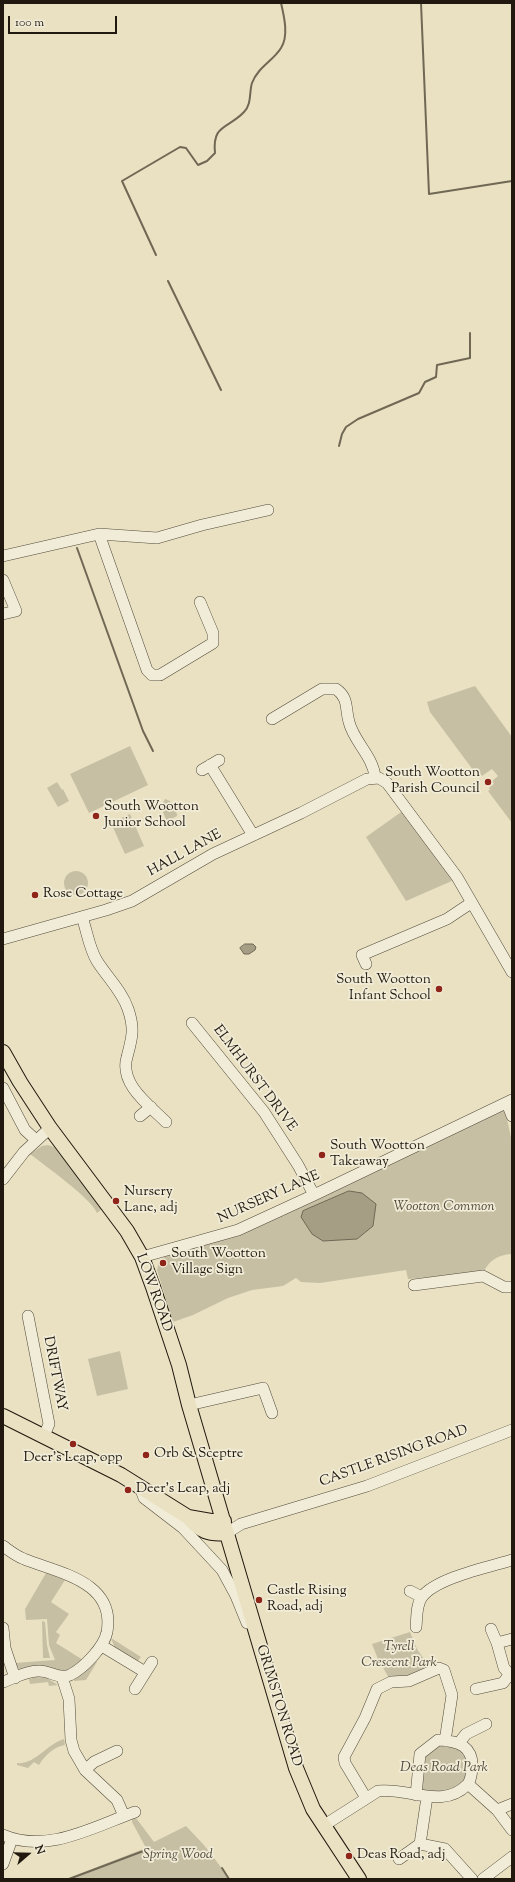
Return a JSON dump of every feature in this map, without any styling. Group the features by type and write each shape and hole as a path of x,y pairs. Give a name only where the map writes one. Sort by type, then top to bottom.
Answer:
{"main road":[{"name":"LOW ROAD","path":"3,1052 20,1082 50,1128 127,1231 142,1257 179,1365 189,1405 225,1527"},
{"path":"3,1416 121,1475 188,1518 225,1527"},
{"name":"GRIMSTON ROAD","path":"225,1527 296,1768 323,1826 359,1879"}],"street":[{"path":"3,556 99,534 157,538 202,525 268,510"},
{"path":"99,534 147,670 152,675 160,675 213,643 213,634 200,602"},
{"path":"3,580 16,613 3,614"},
{"path":"272,719 322,689 336,689 345,696 349,722 372,763 375,777 388,782 457,877 512,972"},
{"path":"210,765 253,836"},
{"name":"HALL LANE","path":"3,939 82,917 132,901 201,860 253,836 367,779 375,777"},
{"path":"362,955 447,919 471,903"},
{"path":"82,917 96,960 120,993 128,1008 132,1021 133,1038 126,1061 127,1076 135,1091 166,1122"},
{"name":"ELMHURST DRIVE","path":"192,1023 264,1112 298,1165 314,1196"},
{"path":"6,1089 25,1130 36,1140"},
{"path":"509,1102 512,1116"},
{"name":"NURSERY LANE","path":"142,1257 238,1230 314,1196 509,1102"},
{"path":"140,1116 150,1107"},
{"path":"3,1179 24,1152 50,1128"},
{"path":"414,1285 483,1276 504,1287 512,1287"},
{"name":"DRIFTWAY","path":"28,1316 49,1424 44,1436"},
{"path":"189,1405 264,1388 272,1413"},
{"name":"CASTLE RISING ROAD","path":"225,1527 241,1524 367,1486 512,1430"},
{"path":"140,1487 144,1498 183,1528 222,1570 236,1596 247,1624 255,1629"},
{"path":"3,1546 24,1559 81,1580 96,1592 108,1617 106,1636 102,1646 70,1675 62,1677 48,1671 36,1671 3,1682"},
{"path":"416,1627 417,1611 422,1597 440,1582 512,1560"},
{"path":"410,1591 422,1597"},
{"path":"6,1627 5,1648 16,1678"},
{"path":"476,1689 503,1683 508,1673 491,1629"},
{"path":"497,1643 512,1639"},
{"path":"102,1646 145,1672"},
{"path":"135,1689 152,1662"},
{"path":"366,1798 345,1763 344,1757 366,1718 374,1694 382,1685 391,1682 409,1681 439,1668 444,1670 452,1695 445,1741"},
{"path":"62,1677 67,1691 64,1709 72,1746 85,1770 117,1800 124,1816"},
{"path":"459,1743 466,1734 486,1724"},
{"path":"323,1826 378,1791 387,1790 421,1796 449,1797 468,1784 471,1777 472,1763 468,1752 459,1743 438,1740 432,1743 420,1754 421,1796 420,1844"},
{"path":"85,1770 94,1762 117,1751"},
{"path":"468,1784 497,1810 512,1830"},
{"path":"497,1810 512,1804"},
{"path":"3,1864 7,1837 29,1842 49,1842 65,1838 135,1812"},
{"path":"399,1859 420,1844 445,1849 472,1879"},
{"path":"483,1879 512,1857"}],"green space":[{"path":"475,686 512,737 512,823 488,791 494,784 492,781 498,776 492,769 479,778 430,712 427,702"},
{"path":"130,746 148,785 89,813 70,774"},
{"path":"57,782 62,790 63,789 69,801 58,807 47,788"},
{"path":"165,799 170,801 177,814 177,816 167,821 162,807"},
{"path":"404,810 454,880 406,901 366,837"},
{"path":"130,814 144,846 125,854 111,823"},
{"path":"76,871 85,874 88,883 85,892 76,895 67,892 64,883 67,874"},
{"name":"Wootton Common","path":"500,1108 505,1110 512,1142 512,1254 495,1258 484,1272 408,1279 406,1270 320,1283 301,1282 296,1278 283,1286 252,1290 228,1298 193,1315 173,1322 157,1270 159,1262 165,1256 281,1215 284,1216 285,1213"},
{"path":"48,1145 54,1147 102,1209 97,1213 86,1199 77,1191 30,1154 42,1146"},
{"path":"120,1351 128,1389 97,1396 88,1359"},
{"path":"46,1573 65,1580 51,1602 69,1614 56,1632 60,1635 56,1643 83,1660 66,1673 20,1670 15,1663 55,1660 49,1645 47,1619 26,1620 25,1609"},
{"path":"42,1621 45,1622 50,1658 43,1658"},
{"name":"Tyrell Crescent Park","path":"410,1632 417,1649 430,1668 406,1677 389,1678 378,1659 372,1644"},
{"path":"111,1638 141,1657 137,1662 115,1648"},
{"path":"95,1660 97,1662 86,1680 74,1681 75,1677"},
{"path":"36,1677 47,1678 58,1685 49,1686 48,1682 30,1684 29,1679"},
{"path":"64,1739 65,1745 50,1752 39,1765 34,1762 28,1768 17,1765 17,1763 30,1761 58,1741"},
{"name":"Deas Road Park","path":"439,1745 458,1746 467,1761 466,1779 446,1794 422,1791 425,1756"},
{"name":"Spring Wood","path":"136,1818 154,1842 186,1826 204,1845 230,1879 66,1879 146,1848 132,1822 132,1819"}],"shaded area":[{"path":"245,944 253,944 256,947 255,950 249,954 244,954 240,948"},
{"path":"349,1191 362,1193 376,1204 373,1226 357,1239 323,1241 312,1234 301,1217 303,1211"}],"waterway":[{"path":"156,255 122,181 180,147 186,148 198,165 207,161 215,153 216,137 219,132 247,109 251,87 255,77 281,48 285,38 285,26 281,3"},
{"path":"421,3 429,194 512,181"},
{"path":"168,281 221,390"},
{"path":"339,446 342,434 346,427 358,419 419,393 425,382 436,377 437,365 470,358 470,333"},
{"path":"77,548 143,731 153,751"},
{"path":"69,1879 146,1850"},
{"path":"222,1868 229,1879"}],"place":[{"name":"South Wootton Parish Council","path":"488,782"},
{"name":"South Wootton Junior School","path":"96,816"},
{"name":"Rose Cottage","path":"35,895"},
{"name":"South Wootton Infant School","path":"439,989"},
{"name":"South Wootton Takeaway","path":"322,1155"},
{"name":"Nursery Lane, adj","path":"116,1201"},
{"name":"South Wootton Village Sign","path":"163,1263"},
{"name":"Deer's Leap, opp","path":"73,1444"},
{"name":"Orb & Sceptre","path":"146,1455"},
{"name":"Deer's Leap, adj","path":"128,1490"},
{"name":"Castle Rising Road, adj","path":"259,1600"},
{"name":"Deas Road, adj","path":"349,1856"}]}
